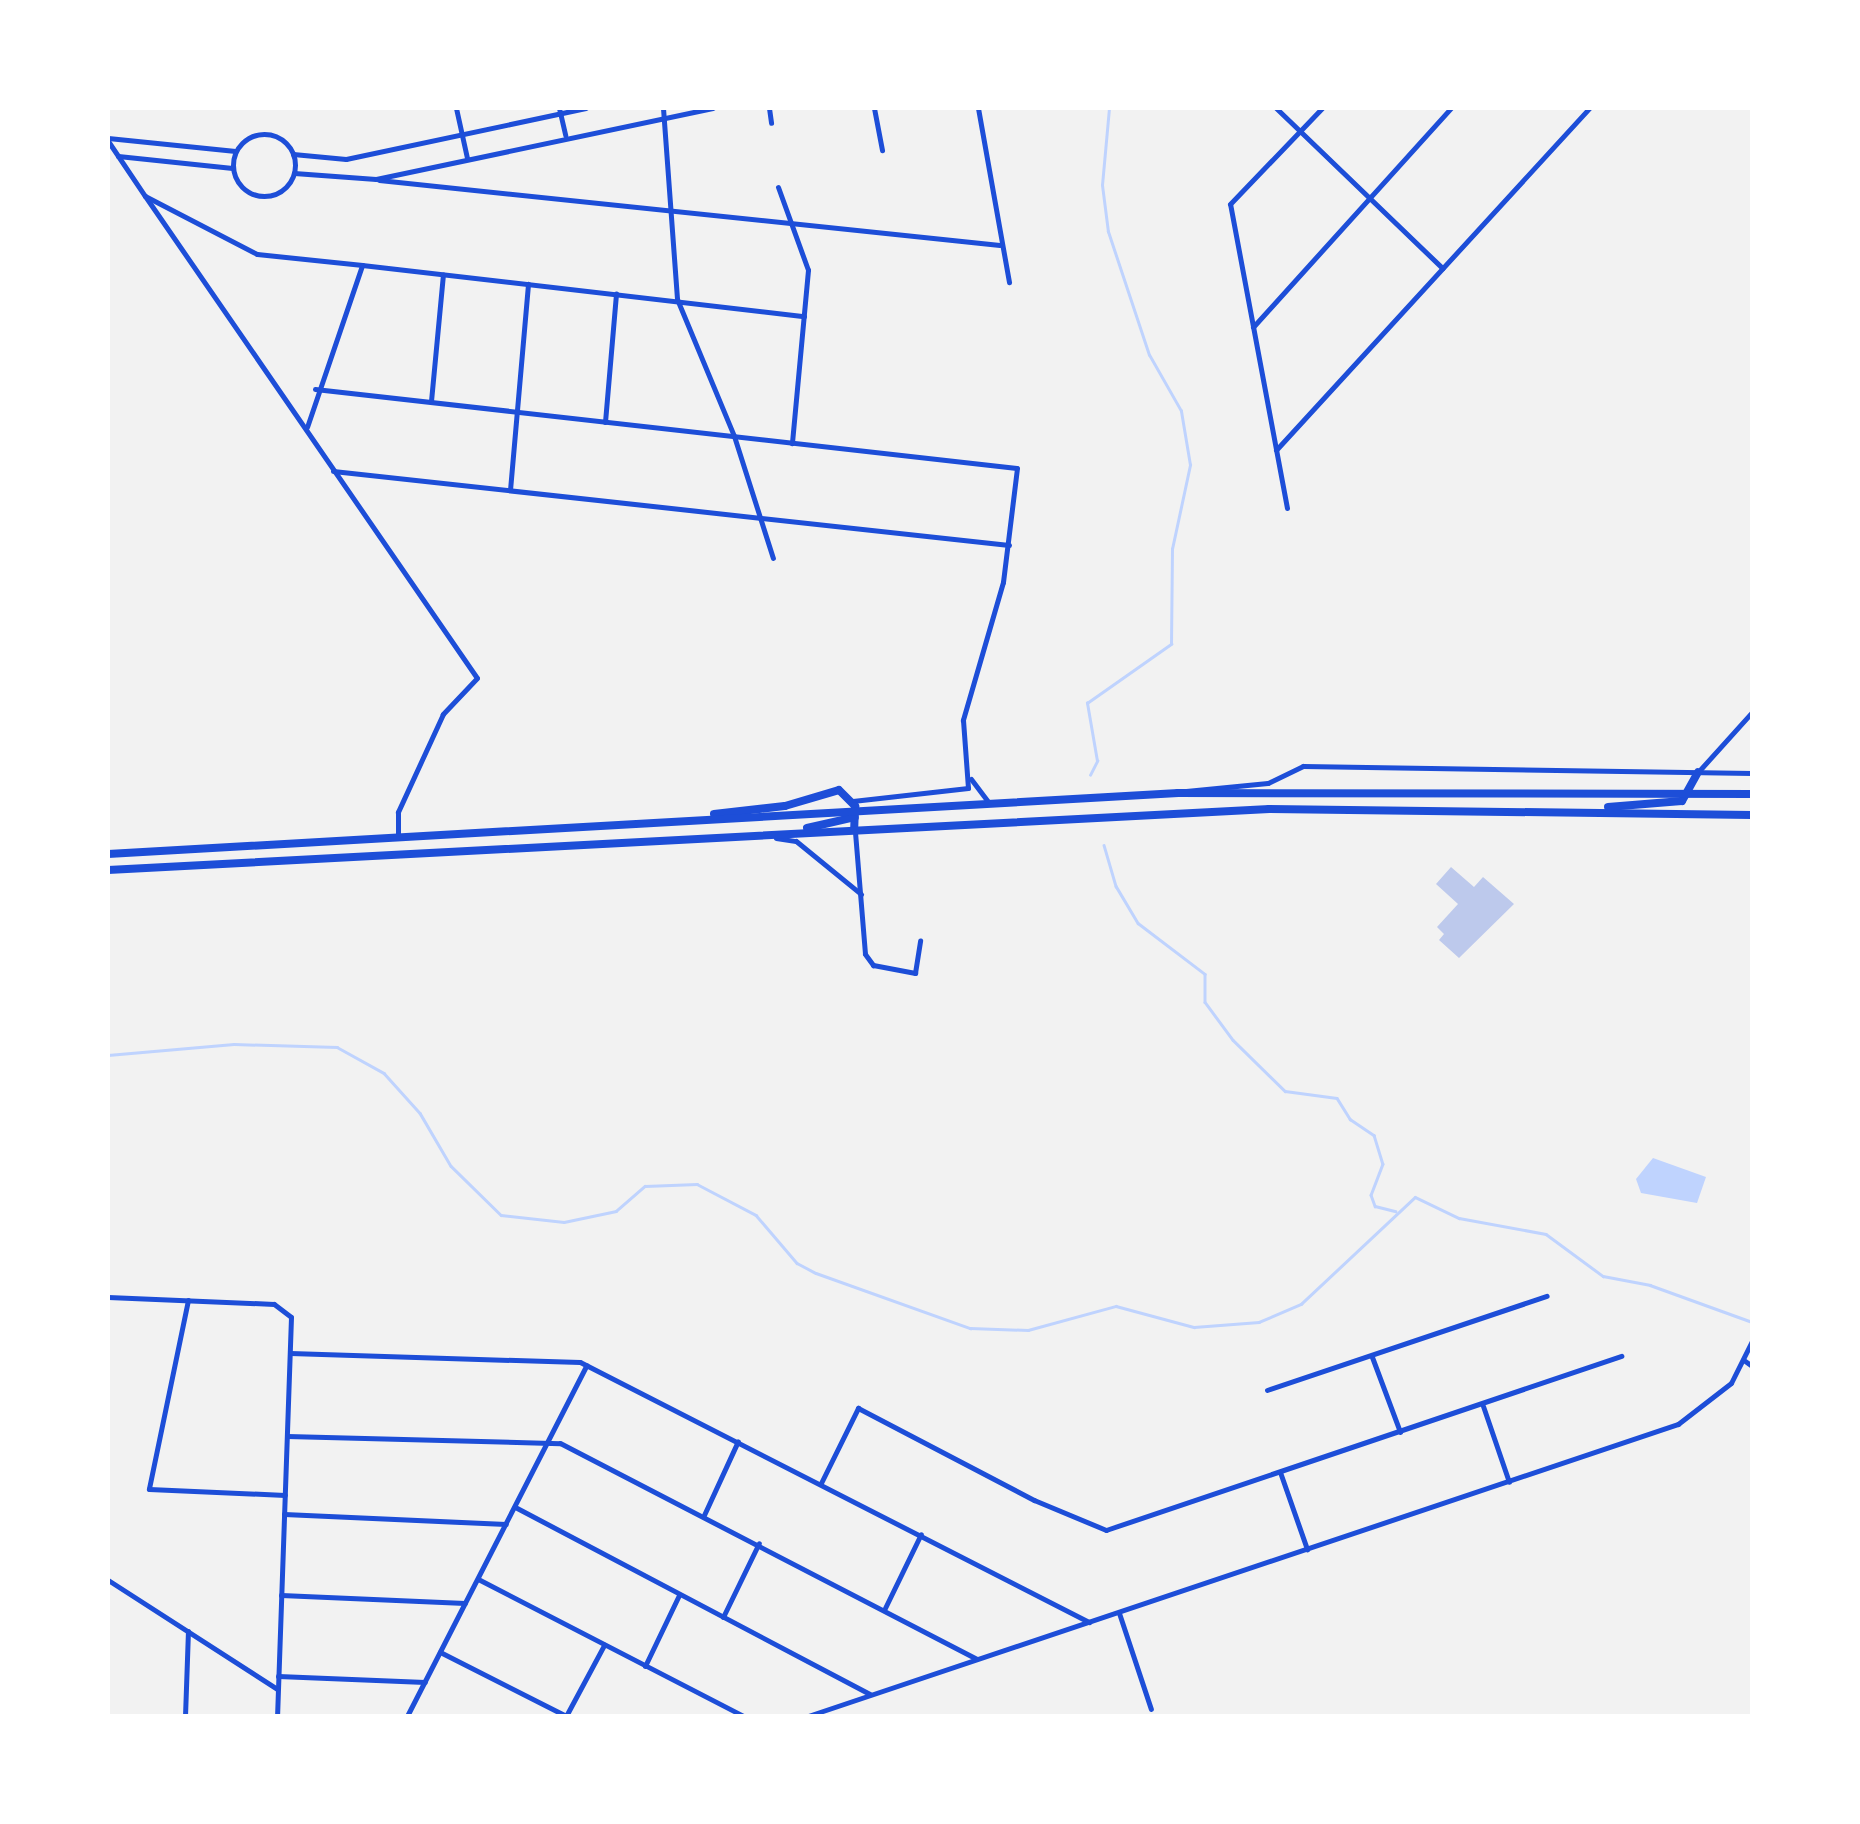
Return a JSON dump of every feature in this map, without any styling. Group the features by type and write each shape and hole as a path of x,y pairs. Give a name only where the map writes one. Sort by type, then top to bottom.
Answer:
{"highway":[{"path":"1680,772 1690,782"},
{"path":"1534,809 1674,804 1689,792 1690,782 1698,772"},
{"path":"636,824 785,806 838,790 853,801 854,830"},
{"path":"108,854 1178,793 1752,794"},
{"path":"108,870 1269,809 1752,814"},
{"path":"753,835 855,814"}],"street":[{"path":"456,108 467,158"},
{"path":"293,154 294,173 283,190 258,196 240,186 232,168 236,151 249,137 268,134 293,154 346,159 560,110 586,108"},
{"path":"663,108 677,300 734,436 773,558"},
{"path":"376,179 565,136 713,108"},
{"path":"768,108 772,122"},
{"path":"874,108 882,150"},
{"path":"978,108 1009,282"},
{"path":"1276,108 1442,268"},
{"path":"1287,508 1230,204 1322,108"},
{"path":"1253,327 1452,108"},
{"path":"1276,450 1589,108"},
{"path":"560,110 565,136"},
{"path":"108,139 236,151"},
{"path":"108,139 478,678 443,714 398,812 398,836"},
{"path":"118,156 232,168"},
{"path":"294,173 1000,245"},
{"path":"778,187 808,279 792,443"},
{"path":"145,196 257,254 804,316"},
{"path":"306,430 316,390 362,265"},
{"path":"431,402 443,275"},
{"path":"510,490 528,284"},
{"path":"605,422 616,293"},
{"path":"316,390 1017,468 1009,545 963,720 971,779 988,803"},
{"path":"333,471 1009,545"},
{"path":"1698,772 1752,712"},
{"path":"1178,793 1206,785 1268,783 1295,768 1752,772"},
{"path":"853,801 961,792 971,779"},
{"path":"854,830 863,896 863,945 873,965 915,973 920,940"},
{"path":"753,835 796,841 863,896"},
{"path":"1267,1390 1547,1296"},
{"path":"108,1298 286,1307 290,1353 277,1716"},
{"path":"188,1300 149,1490 285,1495"},
{"path":"808,1716 1678,1424 1712,1402 1745,1361 1752,1342"},
{"path":"290,1353 587,1365 1089,1622"},
{"path":"820,1484 858,1408 1096,1529 1482,1406 1621,1356"},
{"path":"1372,1357 1400,1432"},
{"path":"1745,1361 1752,1366"},
{"path":"407,1716 587,1365"},
{"path":"1482,1406 1509,1482"},
{"path":"287,1436 548,1442 759,1543 979,1660"},
{"path":"704,1516 738,1441"},
{"path":"1280,1472 1306,1549"},
{"path":"515,1507 873,1696"},
{"path":"284,1514 506,1524"},
{"path":"885,1609 921,1534"},
{"path":"723,1617 759,1543"},
{"path":"478,1579 744,1716"},
{"path":"108,1580 278,1690"},
{"path":"645,1666 679,1594"},
{"path":"281,1595 465,1604"},
{"path":"1119,1613 1151,1709"},
{"path":"186,1716 188,1630"},
{"path":"440,1652 566,1716 604,1645"},
{"path":"278,1676 425,1682"}],"water":[{"path":"1653,1158 1706,1177 1697,1203 1641,1193 1636,1179"}],"building":[{"path":"1451,867 1474,887 1483,877 1514,904 1459,958 1439,940 1444,934 1437,927 1458,904 1436,884"}],"waterway":[{"path":"1090,775 1097,761 1087,703 1171,644 1172,549 1190,465 1181,411 1149,355 1108,232 1102,185 1109,108"},
{"path":"1104,845 1116,886 1138,923 1205,974 1205,1002 1233,1040 1285,1091 1337,1098 1350,1119 1374,1135 1383,1164 1371,1195 1375,1206 1395,1211"},
{"path":"108,1055 234,1044 337,1047 384,1073 420,1113 451,1166 501,1215 564,1222 616,1211 645,1186 697,1184 756,1215 797,1263 970,1328 1028,1330 1116,1306 1194,1327 1259,1322 1301,1304 1415,1197 1459,1218 1546,1234 1603,1276 1650,1285 1752,1322"}]}
